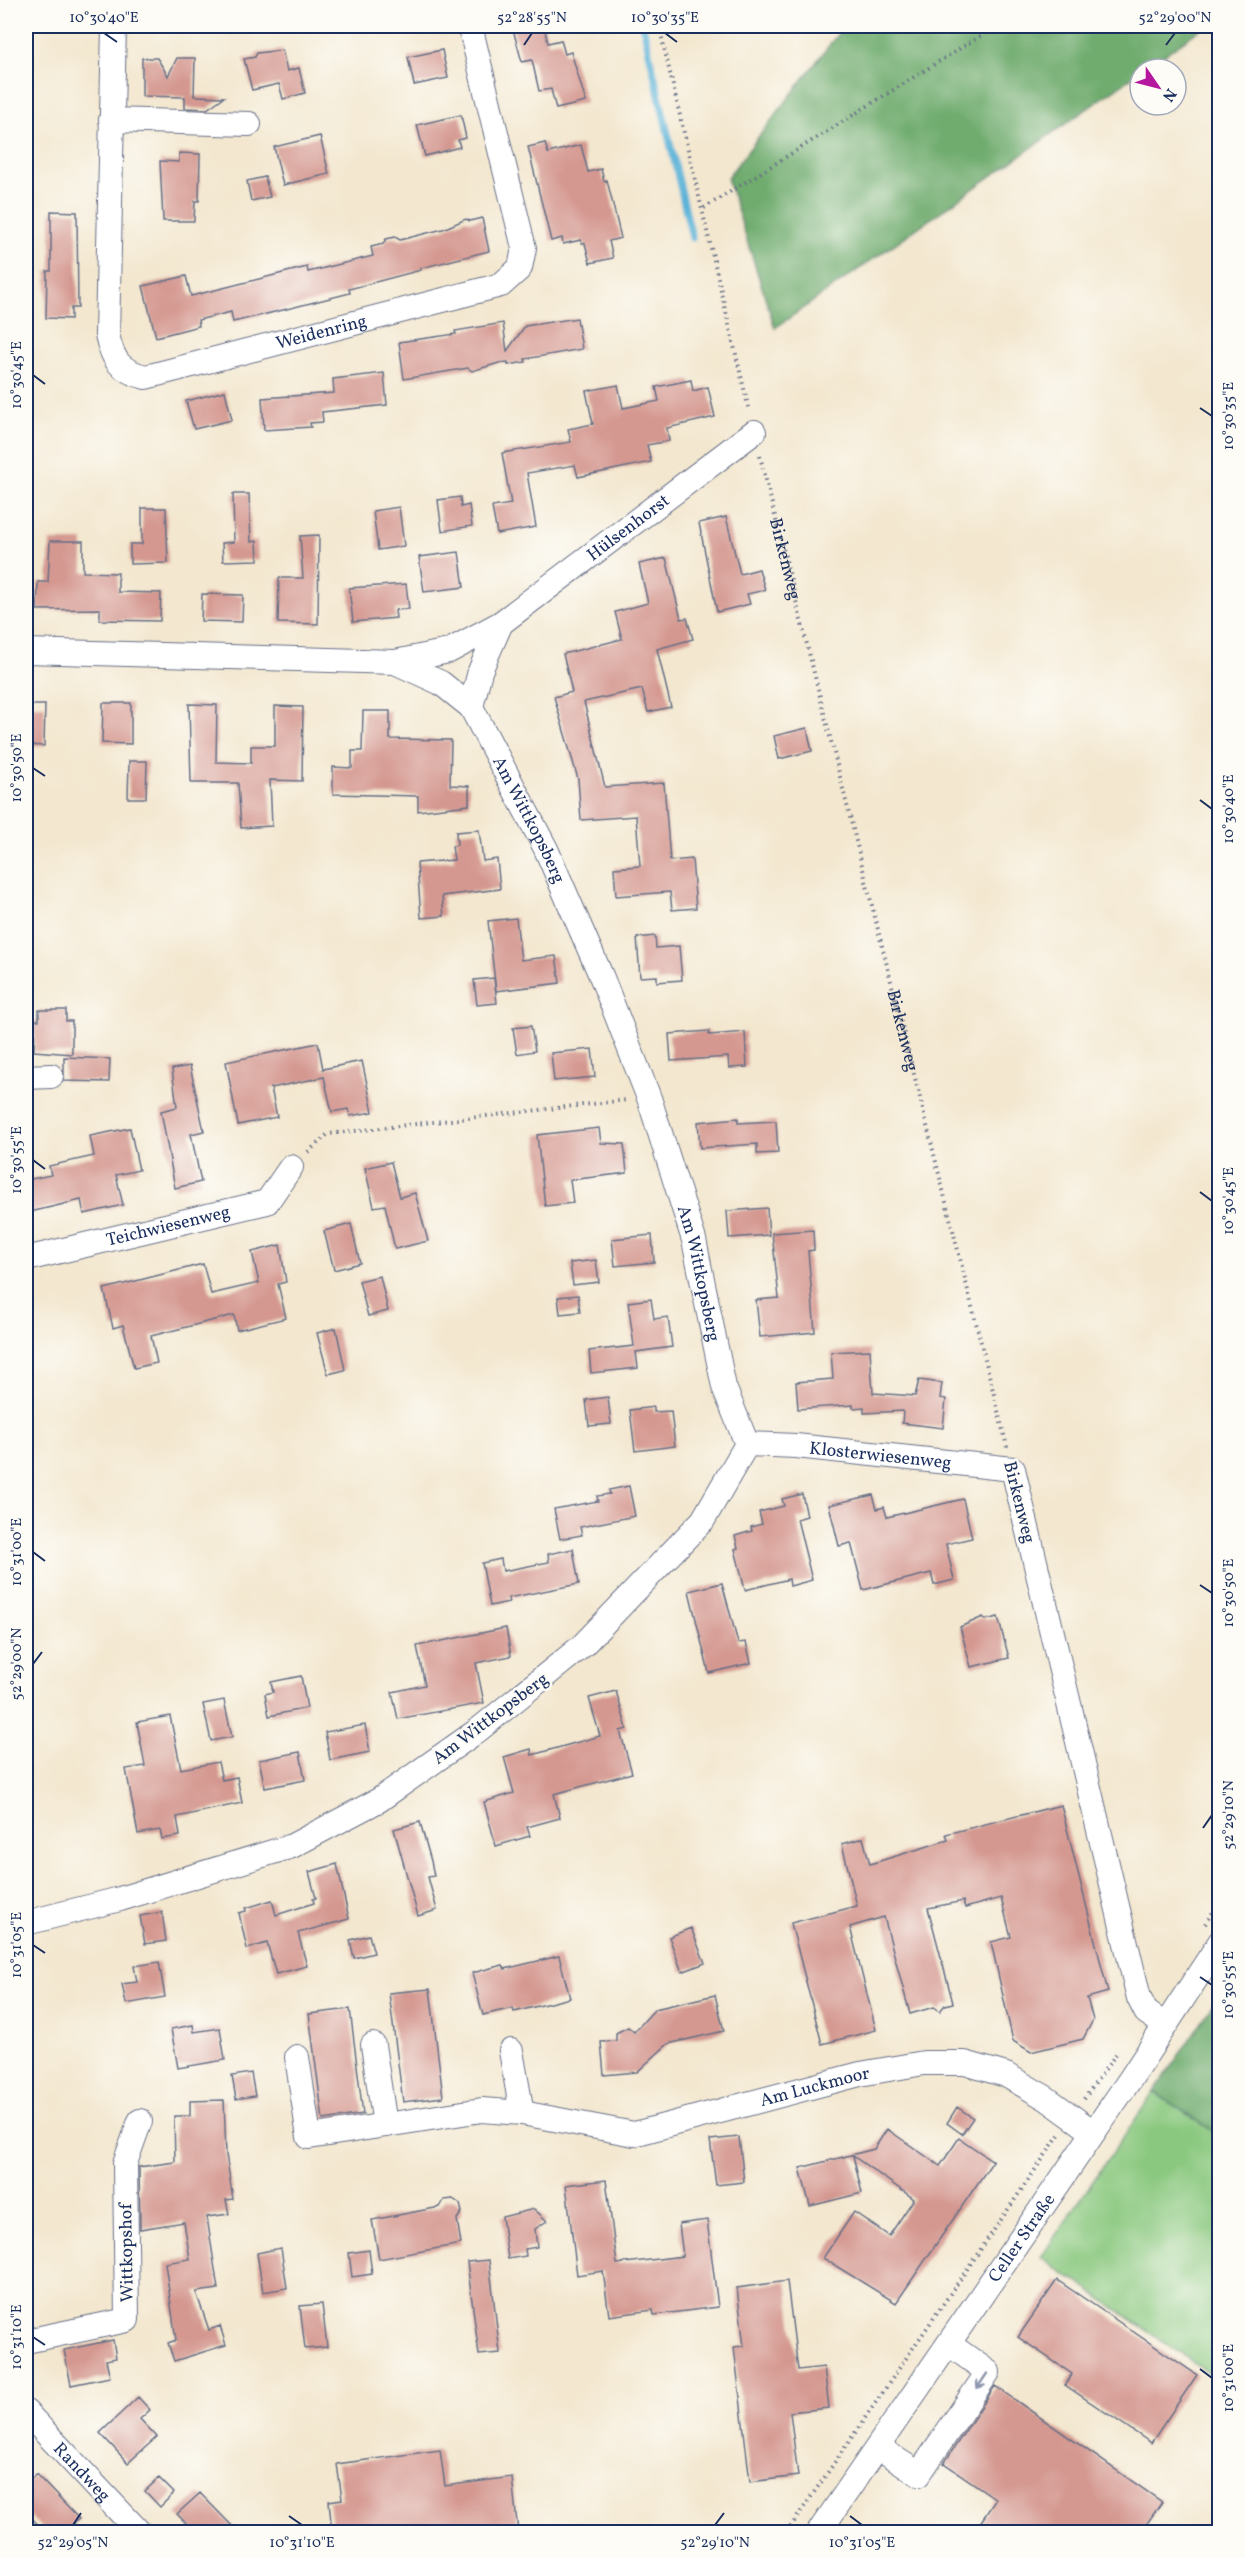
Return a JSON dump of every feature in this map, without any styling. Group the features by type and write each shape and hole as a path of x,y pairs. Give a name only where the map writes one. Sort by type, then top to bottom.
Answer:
{"street":[{"name":"Weidenring","path":"114,26 107,335 118,365 130,373 146,377 501,285 520,268 524,248 470,26"},
{"path":"111,120 249,124"},
{"name":"Hülsenhorst","path":"395,662 449,651 501,623 754,432"},
{"name":"Hülsenhorst","path":"471,707 480,671 501,623"},
{"name":"Am Wittkopsberg","path":"26,651 395,662 441,683 471,707 546,849 602,978 649,1098 694,1239 724,1387 747,1444 703,1520 582,1646 477,1731 379,1800 292,1845 120,1899 26,1923"},
{"path":"26,1077 51,1076"},
{"name":"Teichwiesenweg","path":"26,1259 267,1202 291,1167"},
{"name":"Klosterwiesenweg","path":"747,1444 796,1446 1013,1469"},
{"name":"Birkenweg","path":"1013,1469 1150,2012"},
{"name":"Celler Straße","path":"819,2532 950,2344 1093,2132 1150,2012 1220,1942"},
{"path":"373,2045 384,2125"},
{"path":"512,2051 522,2113"},
{"name":"Am Luckmoor","path":"297,2057 309,2137 482,2110 522,2113 634,2134 860,2074 924,2063 965,2063 1006,2075 1093,2132"},
{"name":"Wittkopshof","path":"26,2341 127,2320 125,2163 140,2121"},
{"path":"878,2447 919,2474 988,2372 950,2344"},
{"name":"Randweg","path":"26,2412 138,2532"}],"path":[{"name":"Birkenweg","path":"659,26 704,208 754,432 1013,1469"},
{"path":"704,208 996,26"},
{"path":"291,1167 328,1134 649,1098"},
{"path":"787,2532 1119,2050"}],"green space":[{"path":"844,26 1205,26 1161,57 1128,57 1128,80 775,328 727,178"},
{"path":"1219,1996 1219,2135 1154,2092"},
{"path":"1154,2092 1219,2135 1219,2380 1041,2257"}],"building":[{"path":"512,26 544,26 548,43 561,40 565,54 571,52 586,102 556,109 551,89 539,91 532,60 522,62"},
{"path":"282,50 287,71 299,68 305,93 283,99 279,84 252,90 244,59 255,57 257,53"},
{"path":"442,50 448,78 414,85 408,57"},
{"path":"142,58 157,58 168,76 177,58 195,58 194,96 224,97 207,109 185,108 185,97 142,96"},
{"path":"461,115 466,138 458,140 460,147 425,156 417,125"},
{"path":"320,136 329,174 283,185 274,147"},
{"path":"545,143 548,153 581,145 588,172 601,169 604,181 607,180 621,238 609,241 613,258 590,263 585,243 581,240 563,244 562,238 551,241 528,147"},
{"path":"179,153 200,154 199,201 195,201 194,221 163,221 160,161 179,162"},
{"path":"265,177 270,197 251,201 247,181"},
{"path":"51,211 77,212 78,308 71,308 71,319 46,318 47,271 51,271"},
{"path":"482,218 489,251 349,289 350,293 233,322 231,312 198,320 199,326 156,337 143,286 186,276 191,296 307,267 308,272 373,256 371,247 383,244 386,239 395,237 400,240 443,229 466,219 470,221"},
{"path":"577,318 582,349 525,359 526,362 508,365 508,362 499,363 472,371 468,368 404,379 399,342 456,334 455,331 503,323 507,351 525,326"},
{"path":"384,373 387,405 322,412 323,422 310,423 311,427 264,430 262,398 334,393 333,379"},
{"path":"691,380 693,391 708,387 715,417 667,428 669,441 647,445 651,462 578,477 575,465 527,473 536,527 497,534 492,507 511,504 502,453 571,442 568,429 593,424 586,391 618,385 623,408 659,401 656,387"},
{"path":"225,391 232,420 194,429 186,401"},
{"path":"233,494 249,494 251,542 257,541 258,560 223,561 222,543 234,542"},
{"path":"460,497 461,507 469,505 472,526 442,531 438,500"},
{"path":"399,507 404,546 378,550 373,511"},
{"path":"142,508 166,508 168,563 130,564 130,544 142,544"},
{"path":"726,517 740,574 759,569 765,590 747,594 750,604 717,612 699,523"},
{"path":"319,535 318,624 278,623 279,578 303,578 300,536"},
{"path":"50,541 83,541 83,572 118,573 118,592 161,593 160,621 100,620 100,609 37,610 38,582 48,582"},
{"path":"459,552 464,587 424,592 419,557"},
{"path":"666,558 681,619 687,618 693,639 657,649 671,707 648,712 642,689 584,702 605,787 664,783 670,861 692,859 696,908 672,910 670,892 616,896 614,868 640,866 636,816 581,820 578,779 554,697 572,692 563,654 622,639 615,612 648,603 639,564"},
{"path":"406,584 409,609 395,610 396,618 353,622 349,588"},
{"path":"202,594 243,595 242,622 201,621"},
{"path":"103,703 131,703 131,744 102,743"},
{"path":"189,704 217,705 216,762 251,763 251,746 275,746 275,706 303,707 302,781 270,780 272,826 241,828 238,783 191,783"},
{"path":"26,705 45,705 44,746 26,745"},
{"path":"363,711 390,711 390,739 451,740 450,785 469,786 469,805 418,811 418,796 333,794 333,767 352,768 352,751 362,751"},
{"path":"807,728 812,751 779,759 774,736"},
{"path":"129,761 147,761 146,798 128,798"},
{"path":"479,830 483,861 497,859 500,889 442,896 444,916 421,918 417,863 454,860 452,846 457,845 456,832"},
{"path":"516,918 521,960 556,956 560,983 496,991 488,921"},
{"path":"655,936 656,948 679,946 682,980 657,982 657,976 640,977 637,938"},
{"path":"494,978 497,1003 477,1005 474,980"},
{"path":"39,1010 66,1010 66,1021 72,1021 72,1054 34,1051 35,1020 39,1020"},
{"path":"531,1026 535,1051 517,1054 513,1028"},
{"path":"709,1031 709,1035 745,1032 747,1067 729,1068 728,1057 671,1061 669,1034"},
{"path":"318,1043 323,1069 362,1061 373,1112 350,1116 348,1109 332,1112 324,1077 271,1088 277,1117 238,1125 226,1062"},
{"path":"592,1049 595,1077 554,1081 551,1053"},
{"path":"64,1057 110,1059 109,1082 64,1081"},
{"path":"190,1066 204,1131 191,1134 201,1182 175,1188 161,1111 177,1107 172,1069"},
{"path":"738,1118 738,1123 776,1121 778,1153 757,1154 757,1144 700,1148 698,1122"},
{"path":"130,1128 139,1170 116,1175 123,1205 84,1214 81,1200 26,1213 26,1180 51,1175 49,1166 94,1156 90,1136"},
{"path":"599,1128 601,1143 624,1144 627,1173 570,1180 573,1203 545,1206 537,1135"},
{"path":"391,1162 400,1197 415,1193 428,1241 395,1249 385,1205 374,1207 365,1168"},
{"path":"767,1208 769,1235 729,1238 727,1211"},
{"path":"351,1224 360,1263 334,1270 324,1231"},
{"path":"813,1230 814,1250 808,1251 815,1332 760,1337 756,1300 779,1298 772,1233"},
{"path":"652,1235 654,1262 615,1266 612,1239"},
{"path":"280,1245 286,1282 278,1284 286,1318 237,1330 234,1315 151,1336 157,1363 134,1368 123,1325 113,1328 104,1289 203,1264 211,1294 259,1283 252,1252"},
{"path":"596,1260 599,1282 573,1285 570,1263"},
{"path":"380,1276 388,1311 368,1316 359,1281"},
{"path":"578,1295 580,1312 560,1314 558,1297"},
{"path":"651,1299 654,1319 668,1317 672,1347 636,1352 638,1368 591,1373 589,1351 634,1346 628,1302"},
{"path":"336,1328 345,1370 328,1374 317,1333"},
{"path":"870,1350 873,1393 915,1396 919,1380 942,1383 940,1398 946,1399 943,1428 902,1423 903,1411 864,1413 864,1407 853,1408 853,1405 798,1409 796,1382 833,1379 831,1352"},
{"path":"608,1397 611,1424 589,1426 586,1400"},
{"path":"654,1407 654,1412 671,1411 675,1446 635,1451 630,1410"},
{"path":"629,1486 635,1516 580,1527 582,1535 560,1539 554,1509 598,1501 597,1496 610,1494 609,1490"},
{"path":"802,1494 807,1516 797,1519 812,1580 790,1586 789,1579 745,1590 735,1549 738,1548 735,1536 752,1531 751,1527 762,1524 759,1512 784,1506 782,1499"},
{"path":"873,1495 877,1509 884,1507 887,1517 963,1499 972,1538 946,1544 954,1580 934,1585 931,1573 863,1590 851,1543 839,1546 829,1505"},
{"path":"573,1549 579,1584 508,1598 509,1602 490,1606 482,1563 501,1559 503,1571 549,1562 548,1554"},
{"path":"722,1583 738,1643 746,1642 751,1663 709,1673 689,1591"},
{"path":"983,1617 986,1620 998,1617 1009,1658 971,1667 960,1627"},
{"path":"506,1628 511,1656 476,1663 484,1703 398,1719 392,1692 425,1685 417,1646"},
{"path":"301,1676 307,1708 269,1716 265,1694 273,1692 271,1682"},
{"path":"616,1691 627,1729 620,1731 632,1773 554,1794 560,1818 527,1827 530,1836 496,1846 484,1802 514,1793 504,1757 531,1749 532,1755 600,1736 589,1698"},
{"path":"224,1700 232,1737 211,1741 203,1704"},
{"path":"170,1716 181,1769 218,1762 222,1780 237,1777 242,1803 177,1817 180,1836 162,1839 160,1830 138,1834 126,1769 145,1766 137,1722"},
{"path":"365,1725 370,1752 330,1760 325,1732"},
{"path":"300,1752 305,1780 265,1788 259,1760"},
{"path":"1061,1805 1108,1992 1087,1998 1093,2020 1083,2039 1031,2052 1013,2041 991,1942 1011,1937 1001,1898 965,1908 963,1901 928,1908 953,2003 945,2005 940,2011 934,2007 910,2014 884,1917 850,1927 876,2030 822,2044 791,1923 857,1906 842,1844 863,1838 870,1864 948,1840 946,1834"},
{"path":"420,1822 434,1876 428,1877 437,1910 418,1916 394,1829"},
{"path":"337,1864 349,1919 298,1933 307,1966 276,1974 267,1943 247,1949 239,1913 246,1911 246,1908 272,1900 276,1915 314,1903 313,1899 316,1898 309,1872"},
{"path":"162,1912 166,1941 145,1944 140,1916"},
{"path":"691,1928 705,1963 682,1972 669,1937"},
{"path":"369,1935 374,1953 354,1958 350,1940"},
{"path":"559,1956 570,1998 514,2012 513,2008 483,2015 472,1973 503,1965 505,1969"},
{"path":"159,1962 165,1997 126,2004 122,1984 137,1982 134,1966"},
{"path":"430,1989 443,2097 403,2102 389,1993"},
{"path":"715,1995 724,2031 668,2044 637,2072 604,2075 601,2042 616,2041 616,2033 628,2027 634,2032 655,2009"},
{"path":"350,2009 363,2114 323,2120 309,2014"},
{"path":"193,2025 194,2032 220,2028 225,2060 178,2068 171,2029"},
{"path":"251,2073 255,2096 236,2099 232,2076"},
{"path":"224,2100 226,2154 233,2199 226,2200 229,2214 207,2217 218,2289 196,2292 209,2330 220,2326 226,2345 174,2361 168,2343 176,2340 165,2263 190,2259 184,2222 140,2229 139,2167 175,2162 174,2116 190,2116 190,2101"},
{"path":"957,2107 973,2118 962,2134 947,2123"},
{"path":"887,2129 940,2166 959,2138 993,2161 896,2303 823,2258 854,2212 889,2236 914,2199 853,2156 862,2193 810,2206 800,2168 874,2149"},
{"path":"739,2137 744,2182 716,2185 710,2140"},
{"path":"606,2180 617,2264 683,2256 679,2224 707,2220 718,2307 654,2315 653,2310 609,2316 603,2271 577,2275 566,2185"},
{"path":"453,2199 460,2204 462,2212 457,2219 461,2244 379,2259 372,2220 440,2207 444,2200"},
{"path":"534,2209 547,2221 535,2229 537,2247 525,2249 526,2256 508,2259 502,2217"},
{"path":"281,2248 287,2288 263,2292 257,2253"},
{"path":"369,2250 372,2274 352,2277 349,2253"},
{"path":"489,2260 500,2353 479,2355 467,2262"},
{"path":"1057,2280 1197,2375 1151,2443 1065,2385 1072,2374 1018,2337"},
{"path":"787,2281 798,2370 824,2367 829,2408 790,2412 798,2476 750,2482 734,2347 744,2346 737,2288"},
{"path":"322,2304 327,2347 305,2349 300,2306"},
{"path":"113,2340 116,2358 106,2360 110,2377 71,2385 64,2350"},
{"path":"995,2386 1162,2502 1141,2532 974,2532 996,2499 944,2463"},
{"path":"138,2397 150,2410 140,2419 157,2437 128,2463 100,2433"},
{"path":"440,2450 445,2486 512,2477 518,2532 332,2532 329,2501 342,2499 337,2464"},
{"path":"36,2474 79,2519 64,2532 45,2532 26,2512 26,2484"},
{"path":"159,2478 174,2493 160,2507 145,2491"},
{"path":"200,2493 238,2532 195,2532 177,2514"}],"waterway":[{"path":"643,26 692,238"}]}
